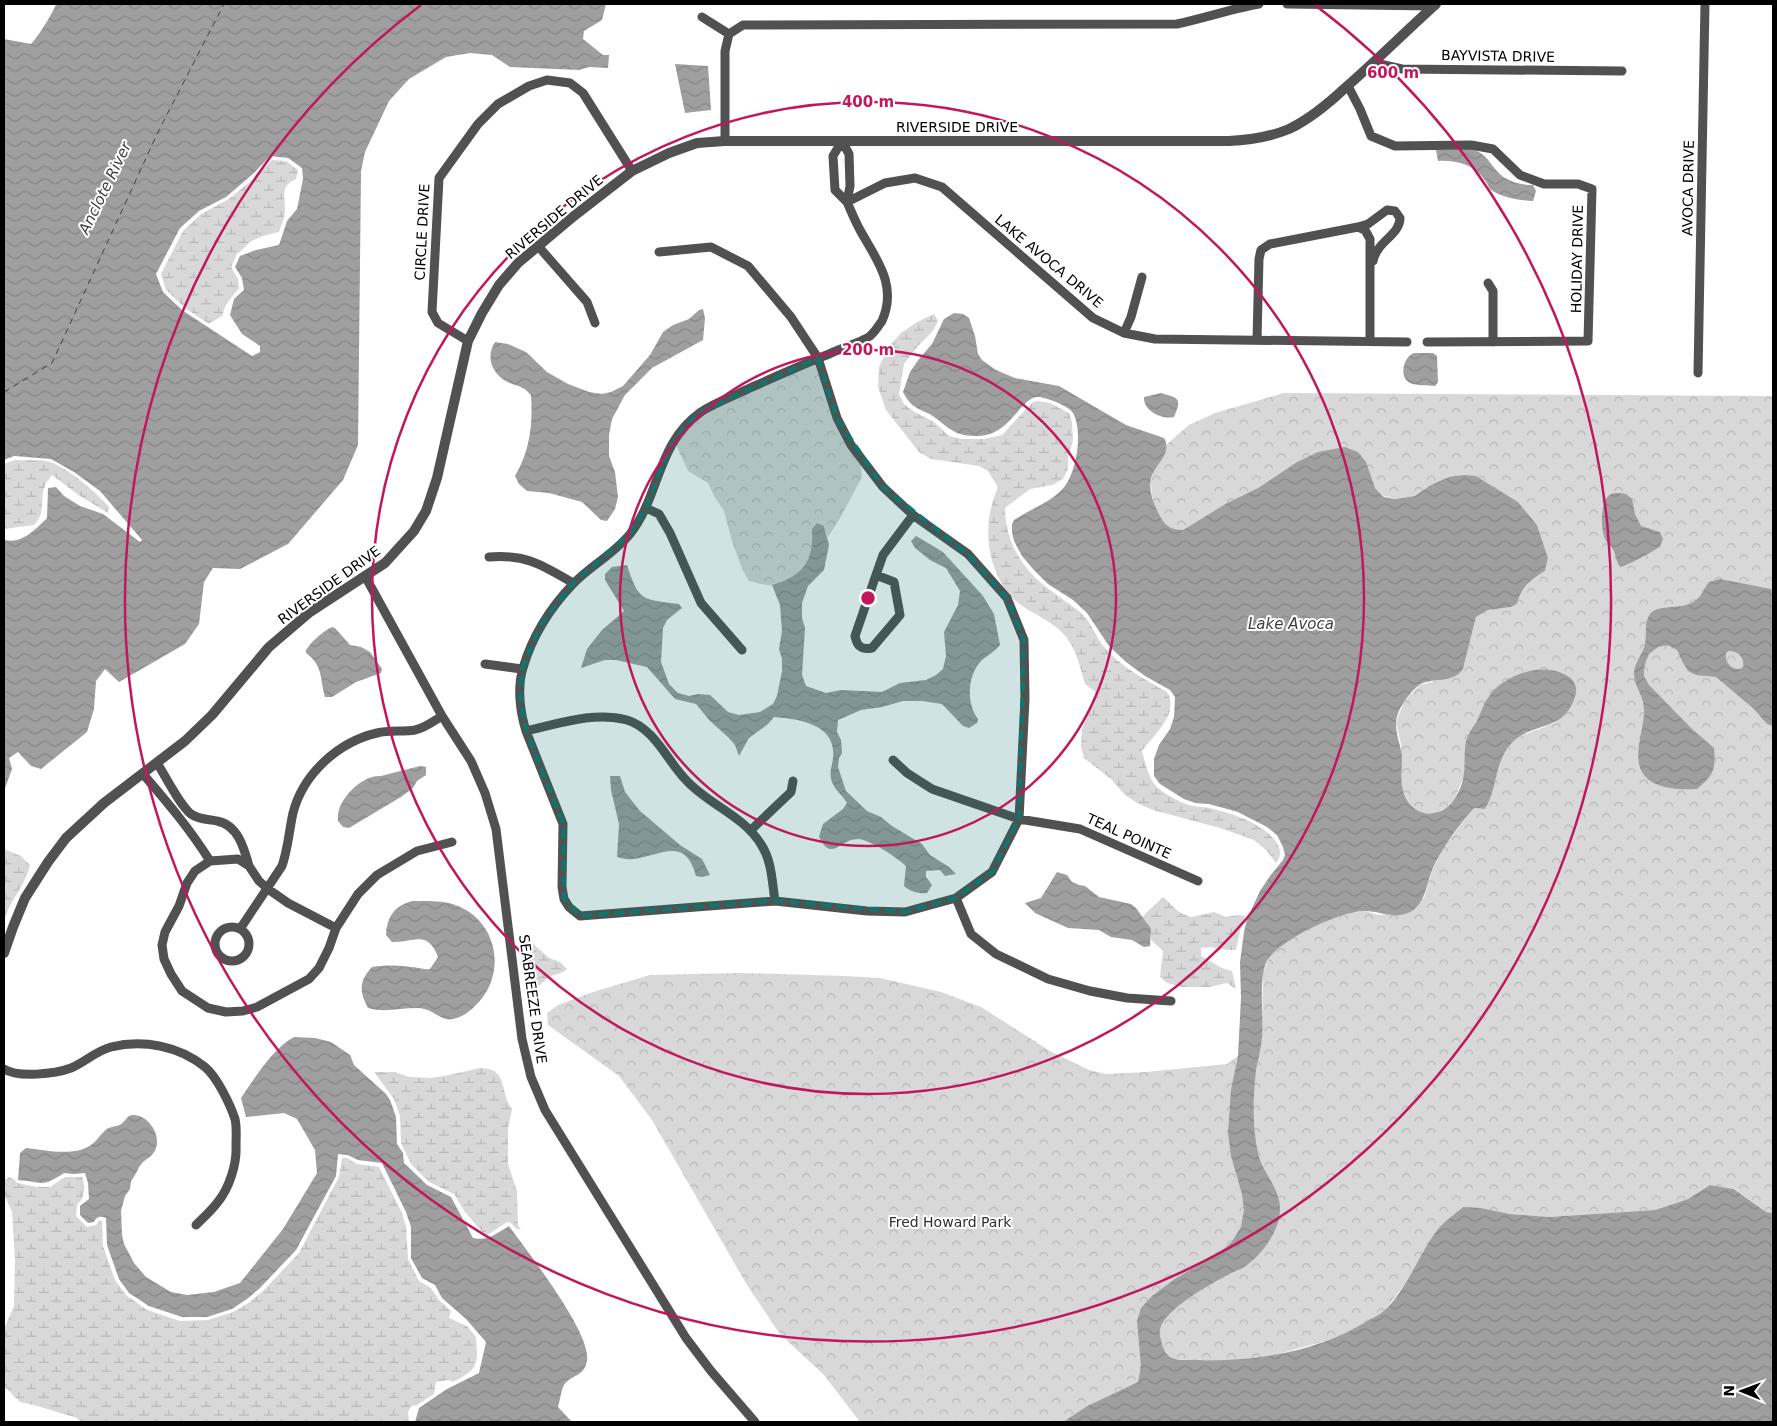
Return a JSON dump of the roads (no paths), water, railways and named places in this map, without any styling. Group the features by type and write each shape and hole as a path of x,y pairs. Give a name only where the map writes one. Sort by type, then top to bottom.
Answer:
{"street":[{"path":"725,141 725,51 729,34 743,24 1176,24 1258,4"},
{"path":"1288,4 1435,5"},
{"name":"AVOCA DRIVE","path":"1698,373 1705,4"},
{"name":"RIVERSIDE DRIVE","path":"4,953 25,898 66,838 104,803 185,741 212,715 269,647 310,612 385,563 414,531 426,511 437,478 468,341 499,285 518,263 538,246 632,172 669,153 697,143 725,141 1250,140 1290,128 1327,105 1375,63 1435,5"},
{"path":"702,18 729,34"},
{"name":"BAYVISTA DRIVE","path":"1375,63 1402,69 1622,71"},
{"name":"CIRCLE DRIVE","path":"468,341 438,323 432,312 439,178 478,124 498,104 529,86 547,80 564,81 570,83 583,93 632,172"},
{"name":"HOLIDAY DRIVE","path":"1348,86 1371,136 1394,146 1472,145 1493,149 1520,175 1544,184 1578,184 1592,189 1588,341 1427,342"},
{"path":"659,252 711,247 748,266 790,317 818,358 837,418 851,445 883,487 913,515 968,554 1007,598 1024,640 1025,699 1019,819 992,872 956,898 906,912 867,911 774,901 580,916 564,900 562,887 563,824 522,717 520,699 522,669 541,624 573,583 601,561 629,534 646,508 668,450 685,425 711,407 818,358 870,336 880,323 886,310 886,279 847,202 835,190 833,156 842,141"},
{"path":"842,141 849,154 850,186 847,202"},
{"name":"LAKE AVOCA DRIVE","path":"847,202 885,183 915,178 942,187 1093,318 1124,333 1155,339 1370,341"},
{"path":"1257,340 1259,259 1261,250 1270,244 1358,227 1368,224 1387,210 1395,211 1400,218 1398,229 1376,251 1370,274"},
{"path":"1358,227 1365,230 1370,239 1370,341 1407,342"},
{"path":"538,246 587,302 595,323"},
{"path":"1124,333 1131,317 1142,277"},
{"path":"1488,283 1493,292 1493,342"},
{"path":"646,508 659,514 670,533 701,604 742,650"},
{"path":"876,575 894,582 900,615 872,648 866,649 861,648 855,636 876,575 883,555 913,515"},
{"path":"489,557 507,556 537,562 573,583"},
{"name":"SEABREEZE DRIVE","path":"364,576 442,716 471,762 485,793 496,829 522,1039 531,1077 545,1110 686,1338 711,1371 755,1422"},
{"path":"485,664 522,669"},
{"path":"240,929 282,866 286,855 293,812 304,787 315,772 334,753 352,741 378,732 414,730 425,727 442,716"},
{"path":"526,731 582,718 606,717 628,720 637,725 653,739 685,780 701,795 730,813 751,830 763,847 769,861 774,901"},
{"name":"TEAL POINTE","path":"893,760 907,773 932,789 1019,819 1080,828 1198,881"},
{"path":"157,762 190,814 227,824 234,830 244,850 249,866 259,881 288,903 336,928"},
{"path":"143,774 174,810 210,861"},
{"path":"751,830 791,792 793,781"},
{"path":"249,866 238,860 210,861 195,871 187,883 179,906 165,932 162,945 164,959 182,990 208,1008 226,1012 243,1011 258,1007 309,979 319,968 336,928 358,894 377,875 417,851 452,842"},
{"path":"956,898 971,934 996,954 1040,975 1090,991 1127,998 1171,1001"},
{"path":"4,1069 15,1074 54,1073 72,1068 88,1057 110,1048 135,1043 158,1045 183,1053 206,1068 224,1093 235,1120 236,1151 229,1181 218,1202 196,1225"}],"water":[{"name":"Anclote River","path":"56,4 606,4 602,20 584,31 583,39 603,55 609,55 608,68 589,67 579,70 510,67 492,55 470,53 446,57 409,79 389,101 365,152 361,171 358,445 343,480 288,544 240,569 213,568 204,582 199,624 185,644 119,682 105,669 96,681 94,709 87,732 41,769 31,766 18,752 9,758 12,769 4,791 4,540 17,540 28,535 47,518 48,488 56,487 64,496 80,506 103,514 140,542 142,540 100,491 74,472 51,459 14,456 4,460 4,39 31,44 49,19","holes":["270,156 288,158 302,168 303,179 297,209 287,221 279,245 240,256 235,267 242,278 244,290 234,299 230,315 242,334 260,346 260,352 252,356 182,310 163,292 156,274 180,228 199,211 226,197 254,173"]},
{"path":"675,64 708,66 711,110 685,113"},
{"path":"1471,149 1482,154 1505,178 1526,185 1533,185 1536,191 1533,201 1499,195 1490,189 1480,174 1470,166 1451,161 1438,161 1436,150"},
{"path":"703,309 705,318 703,340 652,368 625,395 612,419 609,435 609,456 615,472 618,497 615,509 607,521 601,520 582,502 549,493 527,491 519,484 515,476 524,457 529,437 531,395 525,389 504,380 493,368 490,358 495,342 508,344 526,352 547,372 568,384 589,392 602,394 623,386 650,355 663,332 673,325 689,319 699,310"},
{"name":"Lake Avoca","path":"954,313 963,314 969,318 978,354 982,360 996,370 1015,378 1059,386 1126,425 1164,438 1167,448 1166,452 1153,473 1150,485 1154,502 1161,518 1165,524 1173,529 1183,530 1227,503 1258,488 1297,462 1318,452 1345,447 1358,452 1366,462 1375,488 1384,497 1395,499 1415,496 1429,486 1449,477 1464,475 1476,476 1518,502 1537,525 1548,558 1545,571 1527,584 1517,604 1511,607 1488,610 1476,617 1463,669 1458,674 1447,679 1423,683 1410,693 1400,708 1396,728 1402,757 1402,788 1413,808 1423,813 1435,813 1449,806 1455,798 1463,780 1467,738 1487,699 1504,682 1512,677 1531,671 1551,670 1569,677 1574,682 1576,688 1571,706 1564,715 1546,726 1517,738 1509,746 1504,753 1492,794 1485,809 1474,808 1451,838 1435,863 1420,903 1412,911 1406,914 1393,915 1363,911 1339,917 1296,936 1284,944 1267,961 1264,968 1262,987 1262,1038 1255,1080 1254,1122 1260,1160 1279,1201 1280,1209 1277,1225 1270,1240 1253,1260 1210,1284 1170,1313 1160,1329 1162,1345 1166,1353 1172,1358 1181,1360 1242,1359 1309,1347 1350,1331 1387,1308 1402,1289 1438,1229 1463,1207 1548,1217 1655,1210 1688,1199 1710,1185 1734,1189 1766,1212 1773,1213 1773,1422 1063,1422 1087,1406 1138,1382 1141,1366 1137,1321 1141,1308 1152,1296 1176,1278 1216,1255 1231,1243 1241,1227 1244,1210 1242,1194 1231,1156 1228,1133 1231,1090 1238,1056 1241,998 1240,962 1247,919 1260,891 1285,855 1277,835 1267,827 1238,812 1184,799 1160,784 1154,776 1154,759 1159,745 1170,729 1174,717 1175,697 1170,690 1145,676 1109,646 1087,613 1073,600 1048,584 1022,556 1014,541 1012,524 1014,520 1060,492 1073,470 1078,430 1071,410 1053,401 1039,397 1032,398 999,429 990,434 971,436 952,430 932,415 915,407 907,399 903,392 910,372 932,344 944,319"},
{"path":"1414,353 1433,353 1437,356 1438,382 1435,386 1416,385 1406,380 1403,372 1405,362"},
{"path":"1161,393 1172,396 1177,400 1178,406 1174,417 1159,416 1147,406 1144,397"},
{"path":"1612,494 1626,494 1632,499 1635,514 1641,526 1660,532 1663,539 1658,548 1620,567 1613,549 1605,539 1602,522 1604,502"},
{"path":"817,523 824,526 829,545 824,570 808,586 802,603 802,618 805,628 802,675 806,686 826,693 841,690 882,692 900,683 926,680 943,669 946,656 944,632 958,605 960,591 946,568 930,560 915,548 911,541 916,536 943,552 983,596 994,614 1000,645 977,666 971,681 971,705 978,719 977,723 969,728 963,726 942,704 922,701 903,701 861,710 838,720 837,732 841,740 842,753 839,758 838,767 846,791 867,811 881,817 922,844 930,855 949,867 956,874 945,876 940,870 926,871 926,877 932,885 927,893 915,892 904,886 906,866 870,842 858,839 851,840 832,849 824,845 819,837 823,824 843,809 847,803 832,781 833,747 823,731 805,722 774,717 768,724 749,738 739,756 735,745 710,721 696,704 675,699 647,667 616,660 605,660 581,668 587,649 602,630 624,611 605,580 605,574 612,567 627,565 635,586 644,596 657,601 679,604 682,608 667,620 663,628 661,662 669,684 678,693 689,696 698,694 710,695 728,712 739,715 760,712 773,704 777,696 782,671 782,659 779,649 782,631 780,605 772,585 792,577 804,566 811,550 812,529"},
{"path":"1720,579 1771,589 1773,593 1773,726 1767,724 1754,709 1716,677 1696,675 1688,671 1677,650 1668,645 1658,647 1649,654 1644,669 1644,676 1649,685 1691,728 1714,748 1715,755 1713,771 1697,789 1668,788 1649,780 1640,768 1638,753 1644,706 1635,682 1634,672 1644,648 1647,621 1650,614 1659,609 1691,603 1700,596 1709,582","holes":["1729,651 1736,652 1740,656 1743,668 1736,669 1730,666 1726,660 1726,653"]},
{"path":"332,627 350,645 361,647 370,652 382,669 381,673 356,682 332,697 325,697 318,667 306,653 306,650 318,637"},
{"path":"420,766 426,767 426,775 401,797 349,828 343,827 338,821 338,813 345,797 358,784 366,779"},
{"path":"610,776 620,776 625,792 640,811 680,845 702,859 710,875 696,876 691,863 679,852 662,852 631,859 617,857 619,824 611,790"},
{"path":"1057,872 1067,875 1072,882 1085,886 1099,897 1131,904 1151,929 1150,946 1144,947 1132,940 1111,937 1099,930 1068,928 1035,913 1025,903 1041,898"},
{"path":"412,901 441,902 458,906 472,914 490,937 494,951 492,980 485,994 475,1006 459,1017 445,1019 428,1010 417,1008 374,1009 368,1008 365,1002 362,986 365,977 372,967 396,966 430,969 438,957 434,948 425,940 392,942 386,935 388,923 396,909"},
{"path":"294,1037 315,1038 331,1042 350,1055 354,1065 386,1094 396,1117 397,1144 403,1153 404,1163 427,1185 451,1197 473,1238 488,1238 509,1226 529,1253 569,1312 586,1348 587,1361 585,1366 581,1373 567,1381 564,1385 558,1407 572,1422 415,1422 419,1408 447,1389 479,1373 486,1342 466,1319 442,1298 435,1285 422,1278 411,1258 411,1227 406,1212 382,1163 358,1160 348,1155 338,1154 336,1176 296,1250 247,1299 232,1309 207,1317 182,1317 149,1306 129,1293 119,1279 107,1245 106,1218 99,1217 94,1222 88,1223 80,1215 80,1206 89,1199 85,1173 64,1173 51,1181 42,1183 18,1180 20,1153 26,1148 59,1152 84,1149 91,1145 107,1129 123,1123 129,1116 133,1115 144,1118 155,1131 157,1137 156,1148 141,1164 131,1181 130,1189 125,1196 121,1211 124,1244 134,1263 146,1277 171,1292 187,1295 214,1292 240,1283 283,1229 317,1173 315,1150 297,1119 284,1113 246,1117 241,1098 271,1056"}],"park label":[{"name":"Fred Howard Park","path":"950,1222"}]}
